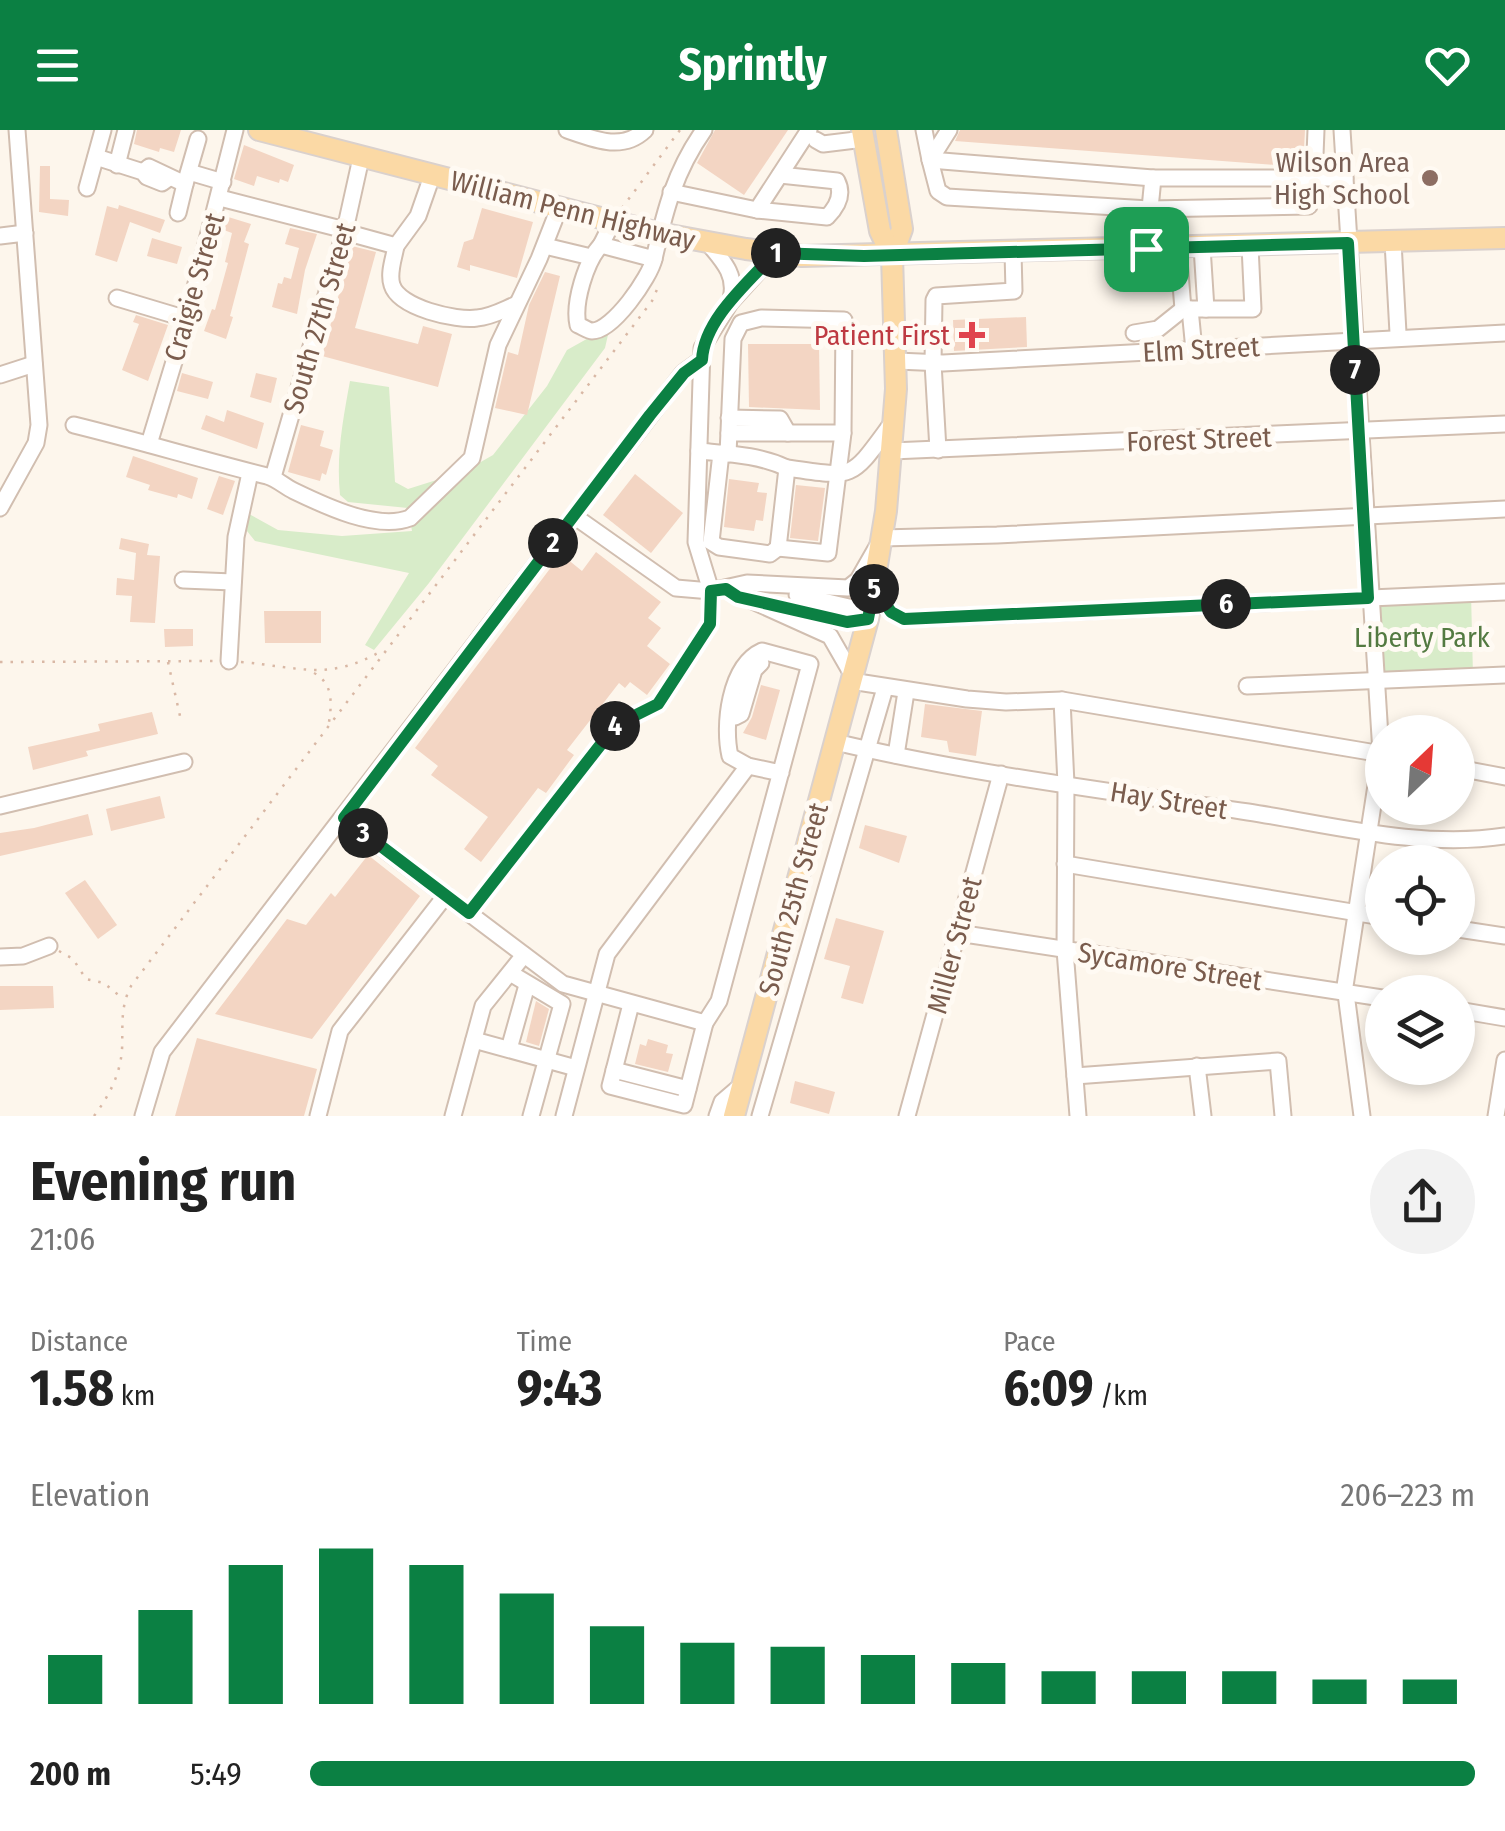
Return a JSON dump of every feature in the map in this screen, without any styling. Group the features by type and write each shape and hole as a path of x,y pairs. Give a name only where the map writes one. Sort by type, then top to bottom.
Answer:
{"main road":[{"name":"William Penn Highway","path":"259,130 660,233 775,253 892,256 1505,238"},
{"path":"886,130 902,229 892,256"},
{"path":"863,134 880,231 892,256"},
{"name":"South 25th Street","path":"734,1116 874,587 895,420 897,361 892,256"}],"street":[{"path":"0,508 36,444 39,425 17,130"},
{"path":"86,188 102,130"},
{"path":"117,165 126,130"},
{"name":"Craigie Street","path":"149,444 187,318 235,130"},
{"path":"567,130 611,143 626,141 645,130"},
{"path":"613,221 596,251 575,315 578,325 591,331 602,328 614,317 646,280 683,160 704,130"},
{"path":"757,210 806,136 832,130"},
{"path":"924,130 933,182 938,192 947,197 1149,209 1309,206 1316,130"},
{"path":"930,160 948,130"},
{"path":"1342,130 1378,715"},
{"path":"806,136 823,144 863,134"},
{"path":"178,212 198,139"},
{"path":"96,158 143,172 149,166 169,178 187,178 396,246"},
{"name":"South 27th Street","path":"273,477 345,232 361,158"},
{"path":"930,160 1153,178 1344,178"},
{"path":"671,192 757,210 827,217 837,204 837,182 780,175"},
{"path":"432,176 418,216 396,246 391,284 399,297 449,316 476,318 515,304"},
{"path":"1146,249 1153,178"},
{"path":"74,425 273,477 304,496 383,522 399,522 421,510 472,458 498,345 559,208"},
{"path":"0,236 24,233"},
{"path":"1393,242 1398,333"},
{"path":"708,243 733,278 730,303"},
{"path":"545,246 654,259"},
{"path":"1134,333 1158,329 1193,309 1253,308 1250,246"},
{"path":"1194,350 1193,309 1202,247"},
{"path":"1178,248 1193,309"},
{"path":"938,450 933,363 936,296 1014,291 1013,252"},
{"path":"469,913 616,725 658,704 710,624 718,590 696,542 702,360 706,338 730,303 775,253"},
{"path":"117,298 187,318"},
{"path":"761,318 844,320 843,432 828,554 778,548 770,554 720,547 710,538 729,425 733,339 742,323 761,318"},
{"name":"Elm Street","path":"897,361 933,363 1505,334"},
{"path":"143,1116 162,1052 684,373 702,360"},
{"path":"0,375 34,364"},
{"path":"699,451 765,458 787,468 837,475 854,470 895,420"},
{"name":"Forest Street","path":"892,452 1505,424"},
{"path":"729,425 788,433 843,432"},
{"path":"778,548 787,468"},
{"path":"229,660 236,537 250,473"},
{"path":"574,516 676,588 745,591 848,588 858,580 882,538 997,536 1505,509"},
{"path":"183,580 233,582"},
{"path":"874,587 891,612 904,619 1505,592"},
{"path":"745,591 849,607 868,619"},
{"path":"745,591 830,636 852,679 885,688 1006,702 1062,700 1365,751"},
{"path":"782,773 748,766 730,756 729,715 742,670 753,655 762,652 809,666"},
{"path":"729,715 740,714 750,678 758,665 776,660 809,666"},
{"path":"631,1004 610,1086 684,1105 705,1023 720,1001 809,666"},
{"path":"1247,686 1505,675"},
{"path":"760,1116 885,688"},
{"path":"896,755 906,692"},
{"path":"1062,700 1066,784 1064,950 1078,1116"},
{"name":"Hay Street","path":"835,742 1000,774 1369,830 1459,842 1505,836"},
{"path":"0,806 184,762"},
{"path":"584,1116 565,1114 606,954 748,766"},
{"path":"1475,771 1505,777"},
{"name":"Miller Street","path":"907,1116 1000,774"},
{"path":"344,818 563,984 705,1023"},
{"path":"1362,1116 1345,992 1370,825"},
{"path":"1065,864 1365,913"},
{"path":"318,1116 340,1031 446,896"},
{"path":"1475,932 1505,936"},
{"name":"Sycamore Street","path":"958,933 1365,995"},
{"path":"0,957 23,956 49,946"},
{"path":"454,1116 484,1006 524,955"},
{"path":"510,973 562,1004 532,1116"},
{"path":"509,1049 527,985"},
{"path":"1475,1013 1505,1018"},
{"path":"474,1040 576,1068"},
{"path":"1075,1076 1278,1060 1283,1116"},
{"path":"1496,1116 1505,1060"},
{"path":"1197,1066 1203,1116"},
{"path":"716,1116 722,1102 744,1084"}],"path":[{"path":"613,221 680,130"},
{"path":"94,1116 117,1074 124,999 133,983 652,301"},
{"path":"0,662 229,660 308,671 352,667 388,646"},
{"path":"168,661 180,716"},
{"path":"308,671 328,685 328,726"},
{"path":"49,946 73,958 86,979 104,983 124,999"}],"green space":[{"path":"610,326 605,348 374,650 365,645 409,573 255,541 247,531 249,514 278,530 342,536 412,531 408,508 348,502 340,495 340,452 350,381 389,387 395,482 408,489 465,471 493,455 547,386 567,350"},
{"name":"Liberty Park","path":"1471,593 1473,676 1374,681 1369,598"}],"building":[{"path":"137,130 181,130 174,152 160,148 159,152 134,144"},
{"path":"715,130 788,130 744,195 697,163"},
{"path":"960,130 1305,130 1303,167 955,141"},
{"path":"244,145 294,165 288,182 257,176 254,186 234,179"},
{"path":"40,166 50,166 50,199 69,200 68,216 39,212"},
{"path":"119,205 165,220 160,233 130,222 117,262 95,255 107,206 118,209"},
{"path":"482,208 533,222 517,278 470,265 470,271 457,267 464,242 473,239"},
{"path":"225,216 251,224 244,242 249,244 226,339 204,331 212,309 215,310 228,263 225,262 232,233 221,229"},
{"path":"290,228 317,234 297,314 272,307 278,283 282,284 284,277 291,279 299,248 285,244"},
{"path":"152,238 182,247 177,264 147,256"},
{"path":"352,246 376,252 355,328 418,344 423,326 452,334 438,387 322,356"},
{"path":"545,272 560,276 527,415 495,408 508,352 518,355 529,305"},
{"path":"136,315 168,325 148,381 122,370 139,324 133,322"},
{"path":"1026,317 1027,347 954,351 953,320"},
{"path":"748,344 819,344 820,410 749,407"},
{"path":"182,373 213,382 208,399 177,391"},
{"path":"256,373 277,378 271,403 250,397"},
{"path":"227,410 264,423 257,449 201,429 206,415 224,422"},
{"path":"301,425 324,431 320,446 333,450 326,475 322,473 320,481 288,472"},
{"path":"133,456 198,478 192,499 148,490 150,485 126,477"},
{"path":"635,474 683,513 651,553 603,515"},
{"path":"219,476 235,481 223,515 207,509"},
{"path":"729,479 759,483 757,492 767,493 763,521 756,520 754,531 724,527"},
{"path":"796,485 825,488 818,541 790,538"},
{"path":"121,538 149,544 147,555 160,556 155,623 130,622 132,596 116,595 117,578 134,580 136,553 119,549"},
{"path":"596,552 661,602 648,618 661,628 647,646 670,664 647,695 630,682 625,688 619,683 567,750 574,755 546,793 538,788 481,862 464,849 488,817 431,775 438,766 415,748 561,554 582,571"},
{"path":"264,611 321,611 321,643 265,643"},
{"path":"164,629 193,629 193,646 165,647"},
{"path":"761,685 780,690 766,740 743,733"},
{"path":"925,704 982,711 976,756 949,752 947,741 921,737"},
{"path":"152,712 158,734 86,751 88,756 33,770 28,747 100,731 98,724"},
{"path":"160,796 165,818 111,831 106,809"},
{"path":"88,814 93,835 0,856 0,833"},
{"path":"865,825 907,836 899,863 859,848"},
{"path":"368,855 420,896 312,1039 215,1014 287,919 306,925 331,893 335,897"},
{"path":"85,880 117,925 98,939 65,893"},
{"path":"836,918 884,931 863,1004 841,998 850,966 824,959"},
{"path":"0,986 53,986 54,1008 0,1010"},
{"path":"536,1001 549,1009 539,1046 526,1042"},
{"path":"197,1038 317,1069 304,1116 175,1116"},
{"path":"648,1039 668,1045 666,1053 673,1054 668,1072 635,1064 640,1044 646,1046"},
{"path":"795,1081 835,1092 829,1114 790,1103"}],"place":[{"name":"Wilson Area High School","path":"1430,178"},
{"name":"Patient First","path":"972,335"}],"route":[{"path":"1348,243 1368,598 904,619 891,612 874,587 868,619 847,622 738,597 726,589 711,591 710,624 658,704 616,725 469,913 344,818 650,415 684,373 702,360 706,338 730,303 775,253 864,256 1146,249 1348,243"}]}
